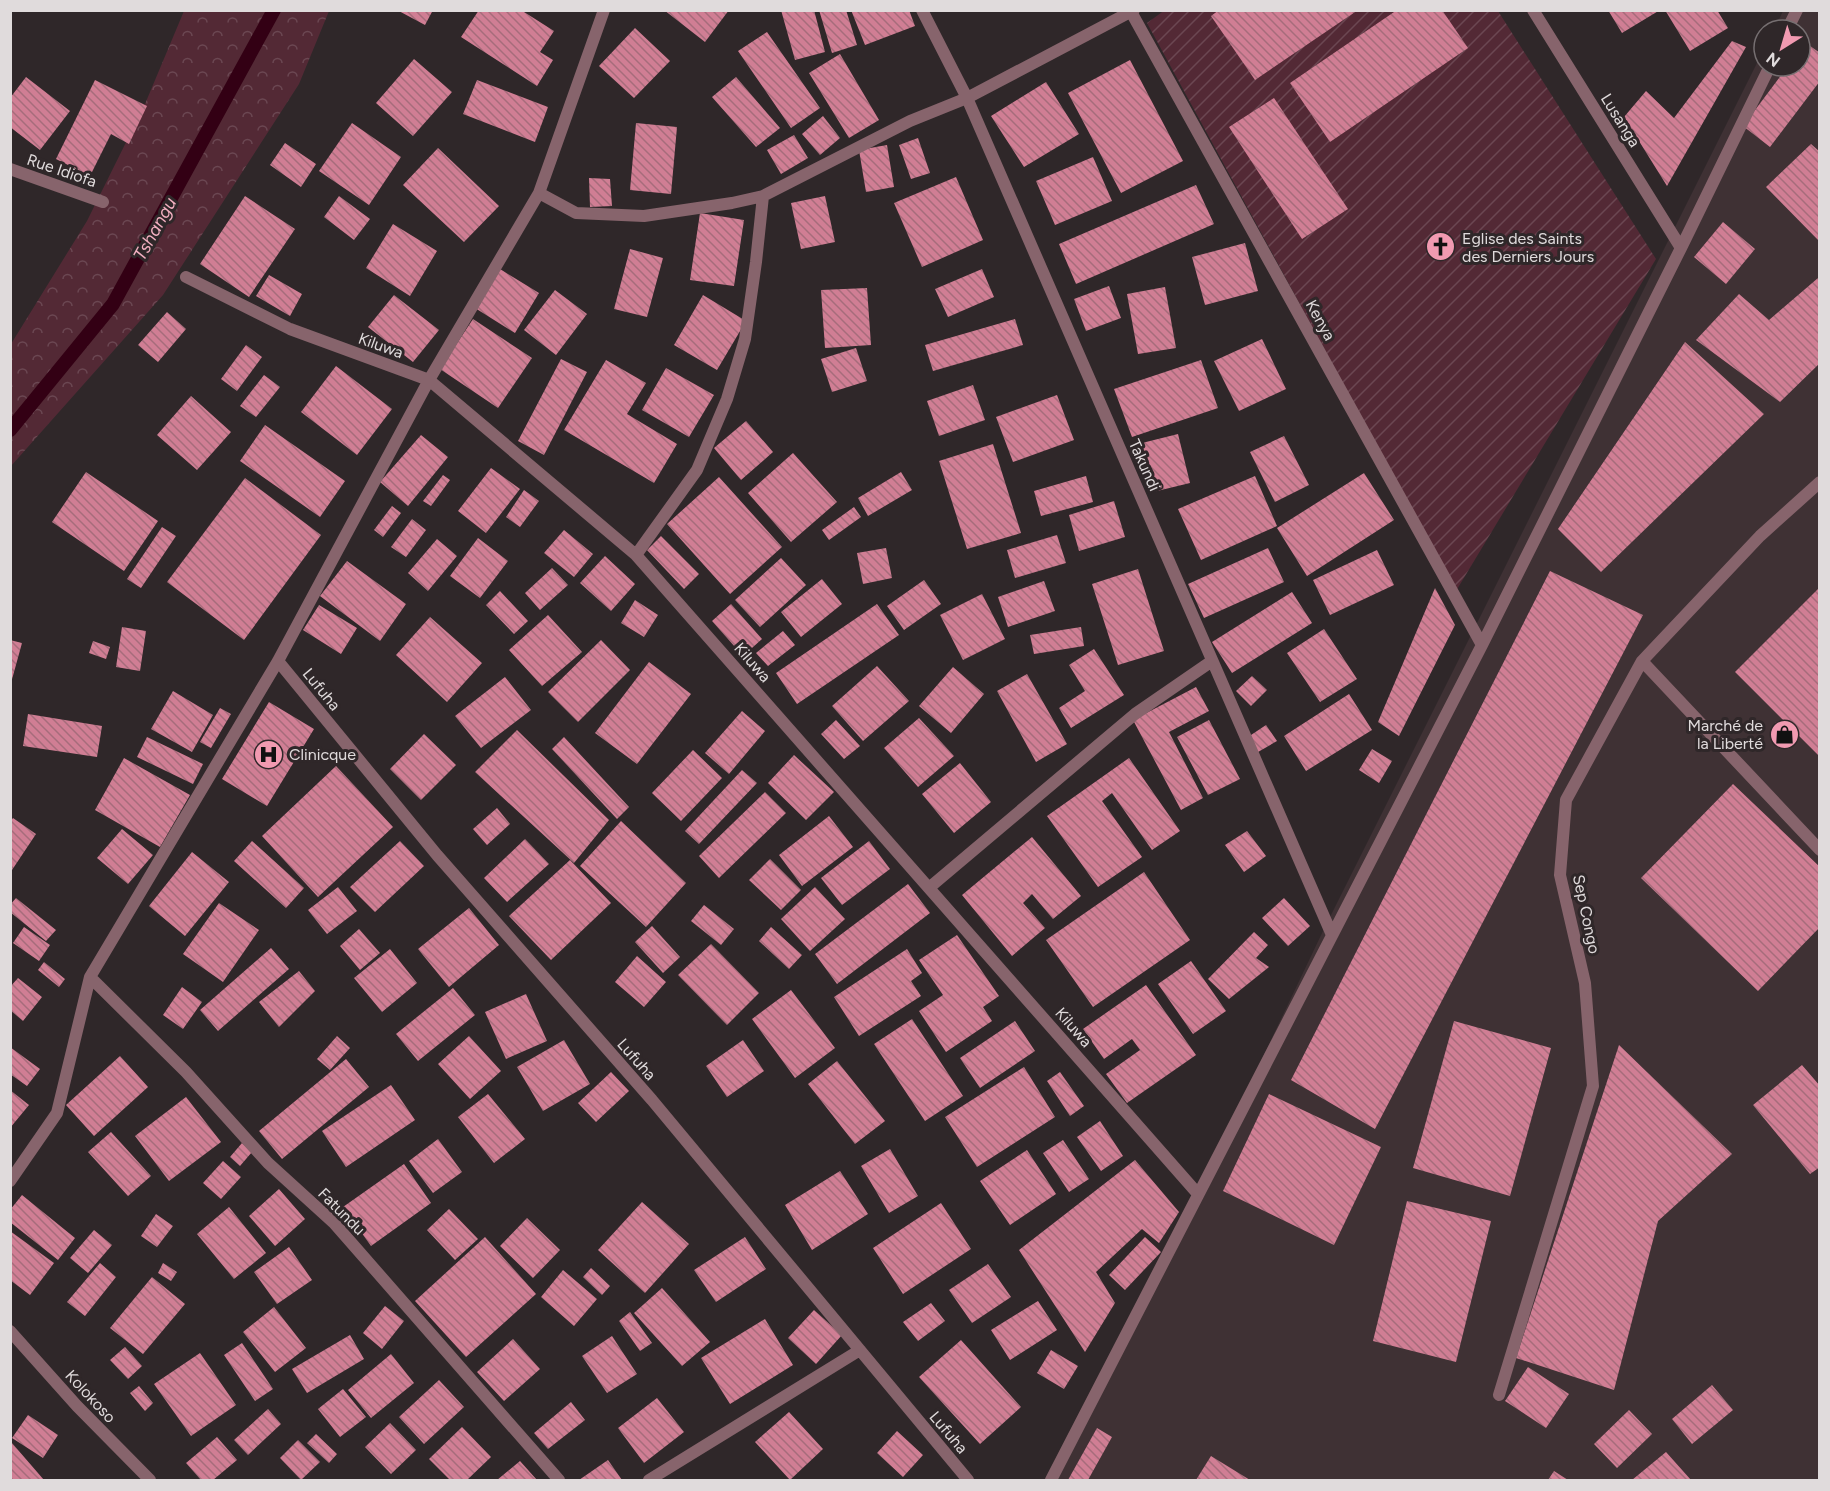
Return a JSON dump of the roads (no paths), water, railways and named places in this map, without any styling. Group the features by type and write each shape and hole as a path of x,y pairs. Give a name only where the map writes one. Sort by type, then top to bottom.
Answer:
{"street":[{"path":"10,1181 57,1113 90,976 278,661 429,380 539,193 604,10"},
{"name":"Takundi","path":"922,10 967,98 1332,935"},
{"name":"Lusanga","path":"1533,10 1681,248"},
{"path":"539,193 576,213 644,216 763,196 910,121 967,98 1132,11"},
{"name":"Kenya","path":"1132,11 1482,645"},
{"path":"1051,1480 1482,645 1764,78"},
{"name":"Rue Idiofa","path":"10,169 103,202"},
{"path":"636,555 697,470 727,399 745,339 763,196"},
{"name":"Kiluwa","path":"186,277 290,329 429,380 636,555 1198,1194"},
{"name":"Sep Congo","path":"1499,1395 1593,1086 1585,983 1560,875 1566,800 1642,661 1760,536 1820,482"},
{"name":"Lufuha","path":"278,661 437,855 652,1101 968,1480"},
{"path":"930,887 1135,714 1212,661"},
{"path":"1642,661 1820,850"},
{"name":"Fatundu","path":"90,976 186,1072 268,1163 334,1223 559,1480"},
{"name":"Kolokoso","path":"10,1331 77,1406 150,1480"},
{"path":"649,1480 860,1350"}],"waterway":[{"name":"Tshangu","path":"10,430 113,304 274,10"}],"place":[{"name":"Eglise des Saints des Derniers Jours","path":"1441,247"},
{"name":"Marché de la Liberté","path":"1784,734"},
{"name":"Clinicque","path":"268,754"}]}
